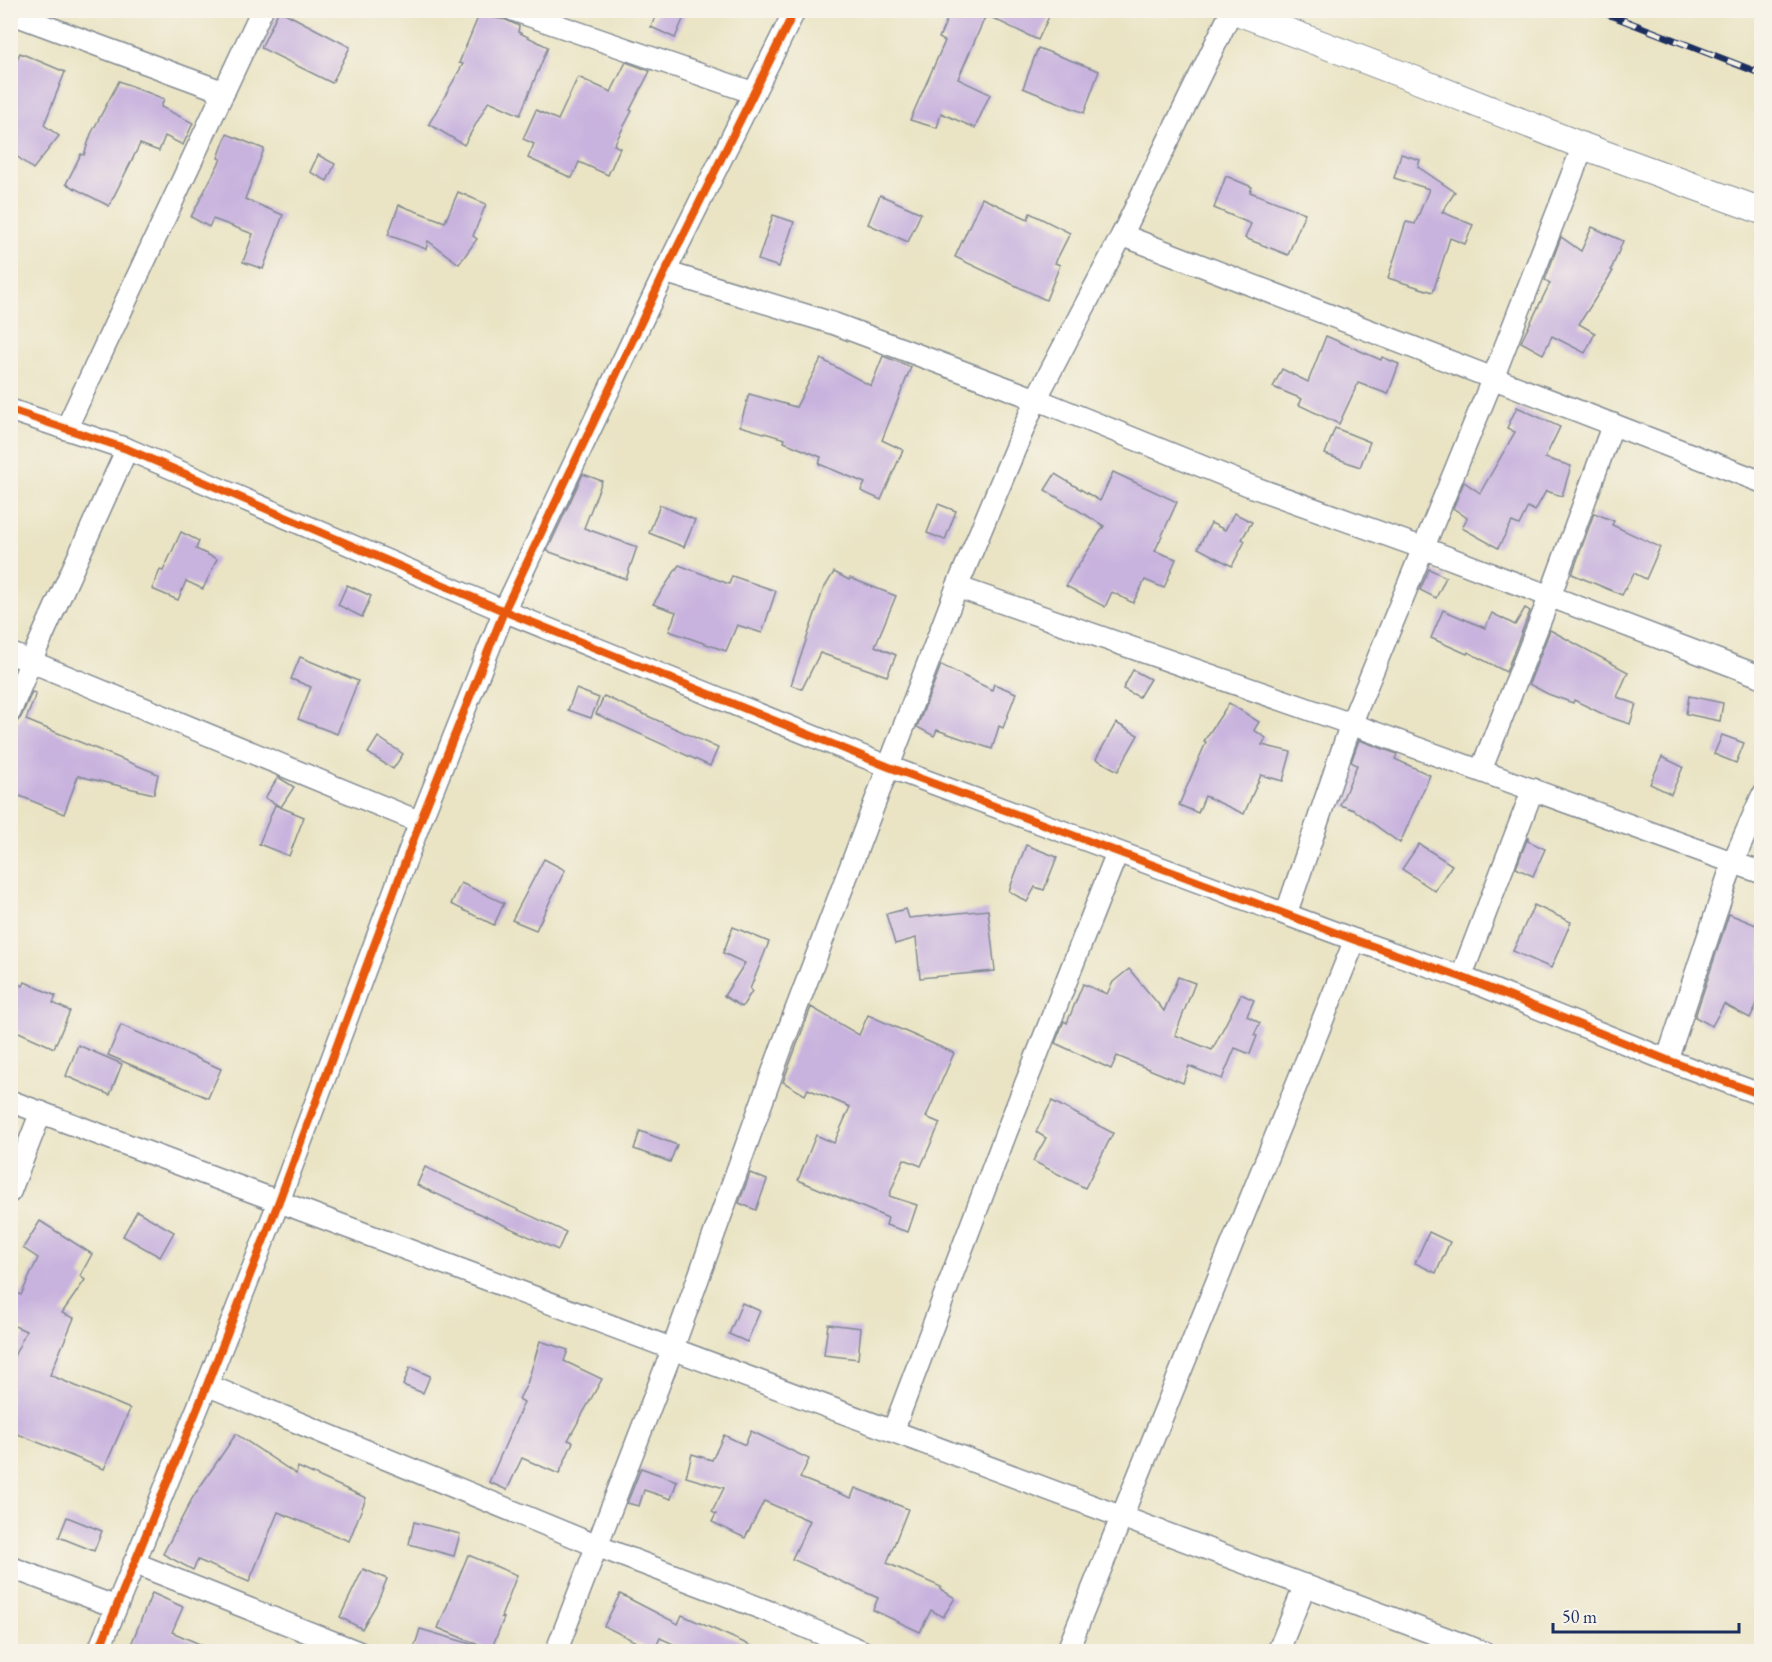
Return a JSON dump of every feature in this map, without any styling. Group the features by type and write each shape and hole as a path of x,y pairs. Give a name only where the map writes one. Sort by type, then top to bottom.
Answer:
{"street":[{"path":"66,429 262,10"},
{"path":"513,10 754,93"},
{"path":"98,1652 279,1201 420,822 504,611 666,272 795,10"},
{"path":"556,1652 673,1348 781,1049 957,587 1036,399 1122,235 1232,10 1582,146 1761,211"},
{"path":"10,13 224,92"},
{"path":"1286,914 1351,724 1493,378 1582,146"},
{"path":"1122,235 1761,482"},
{"path":"666,272 835,324 1036,399 1253,487 1423,548 1761,677"},
{"path":"10,410 127,449 504,611 889,767 1117,853 1461,977 1667,1060 1761,1095"},
{"path":"1481,770 1550,596 1613,424"},
{"path":"10,712 127,449"},
{"path":"957,587 1481,770 1761,873"},
{"path":"10,653 420,822"},
{"path":"1461,977 1533,789"},
{"path":"1667,1060 1733,861 1761,796"},
{"path":"893,1431 1006,1133 1117,853"},
{"path":"1068,1652 1355,940"},
{"path":"10,1101 1483,1652"},
{"path":"10,1192 41,1112"},
{"path":"207,1385 597,1546 773,1613 864,1652"},
{"path":"134,1563 358,1652"},
{"path":"10,1567 116,1607"},
{"path":"1278,1652 1305,1585"}],"building":[{"path":"279,10 350,47 332,83 261,48"},
{"path":"658,10 687,10 675,38 651,27"},
{"path":"951,10 1052,10 1038,40 986,15 958,79 990,94 975,128 941,113 937,128 910,120 945,41 939,38"},
{"path":"479,15 506,20 519,26 518,32 548,47 520,115 489,101 464,145 429,124 463,64 459,63"},
{"path":"1038,48 1099,71 1084,113 1023,88"},
{"path":"20,53 65,72 44,125 59,136 33,169 10,151 10,75"},
{"path":"626,62 650,71 614,145 620,148 608,175 579,162 572,178 528,158 534,144 523,139 536,110 558,120 578,77 611,92"},
{"path":"119,81 164,99 161,107 193,123 183,145 165,136 159,151 140,144 109,206 66,184 81,154 84,155 91,134"},
{"path":"227,134 264,149 245,199 283,215 263,269 243,262 253,234 213,219 209,227 191,217 221,159 218,158"},
{"path":"1401,154 1420,160 1418,167 1455,192 1442,212 1473,225 1465,244 1450,238 1433,292 1388,278 1406,222 1415,224 1429,189 1394,178"},
{"path":"318,155 335,164 327,181 310,172"},
{"path":"1226,176 1252,187 1250,192 1305,213 1288,255 1245,238 1251,224 1214,208"},
{"path":"458,192 486,204 473,236 477,239 459,264 428,241 426,249 388,235 399,205 445,222"},
{"path":"880,195 921,213 908,242 868,224"},
{"path":"982,198 1028,219 1030,213 1070,233 1055,263 1060,265 1046,300 955,257"},
{"path":"773,215 794,222 779,267 758,260"},
{"path":"1592,227 1623,241 1611,270 1613,271 1579,324 1595,333 1585,353 1552,336 1543,354 1521,342 1550,283 1545,280 1561,237 1581,251"},
{"path":"1326,336 1381,360 1382,357 1399,364 1388,394 1358,383 1339,424 1299,405 1302,399 1273,387 1282,369 1308,382"},
{"path":"883,356 911,367 882,440 903,450 881,500 861,491 865,483 819,464 821,457 784,442 785,439 740,426 749,394 796,407 821,359 871,386"},
{"path":"1517,407 1560,427 1545,458 1571,466 1562,496 1546,491 1535,511 1528,507 1519,525 1512,522 1498,548 1462,528 1467,518 1453,508 1464,482 1480,493 1515,432 1507,428"},
{"path":"1335,428 1370,442 1360,467 1325,454"},
{"path":"1113,472 1177,502 1155,551 1176,559 1164,588 1145,580 1133,603 1112,592 1105,607 1066,586 1104,526 1045,490 1055,474 1100,501"},
{"path":"583,474 602,481 584,528 637,547 626,579 547,551"},
{"path":"938,504 956,511 945,540 927,533"},
{"path":"660,505 695,520 684,547 649,533"},
{"path":"1234,513 1252,522 1242,539 1245,541 1232,566 1198,548 1211,523 1225,530"},
{"path":"1594,513 1614,521 1612,525 1660,547 1646,579 1634,573 1622,595 1572,574"},
{"path":"181,532 199,541 196,549 217,559 203,589 186,581 178,600 152,589"},
{"path":"679,565 729,584 732,576 776,591 762,633 737,625 726,651 669,631 676,612 653,604"},
{"path":"1429,569 1446,577 1436,598 1420,590"},
{"path":"834,572 849,580 850,578 896,596 875,646 896,655 887,676 820,653 802,689 791,685 823,590"},
{"path":"347,585 371,596 362,617 338,605"},
{"path":"1525,608 1530,611 1506,672 1468,652 1467,654 1431,638 1443,610 1485,628 1492,613 1515,625"},
{"path":"1550,630 1628,672 1617,697 1636,704 1630,724 1609,717 1574,700 1573,703 1548,694 1529,684"},
{"path":"300,657 358,681 337,734 298,719 311,687 291,679"},
{"path":"941,665 992,690 994,684 1016,693 1003,728 999,726 992,749 937,730 934,736 917,727"},
{"path":"1133,670 1150,679 1139,697 1123,689"},
{"path":"576,689 599,698 591,718 568,710"},
{"path":"32,692 36,693 26,720 158,774 154,794 78,776 64,814 10,792 10,725 21,717"},
{"path":"604,696 718,748 710,766 596,714"},
{"path":"1689,696 1723,703 1720,721 1686,714"},
{"path":"1229,703 1259,722 1254,730 1266,738 1262,745 1291,752 1283,781 1261,775 1244,814 1205,796 1198,813 1179,805 1206,742 1204,741"},
{"path":"1116,723 1138,735 1118,771 1096,759"},
{"path":"1722,735 1744,743 1736,763 1714,754"},
{"path":"378,737 403,754 393,769 368,753"},
{"path":"1359,740 1397,754 1395,759 1430,775 1400,843 1354,810 1340,805 1357,765 1351,762"},
{"path":"1662,757 1683,767 1671,794 1650,784"},
{"path":"278,777 294,787 281,807 265,798"},
{"path":"275,805 304,817 289,856 259,844"},
{"path":"1528,837 1528,841 1545,849 1533,876 1516,868"},
{"path":"1419,844 1452,865 1435,891 1402,869"},
{"path":"1026,845 1057,857 1044,890 1035,887 1027,902 1009,891"},
{"path":"544,859 565,870 536,930 512,920"},
{"path":"461,883 504,903 494,925 451,904"},
{"path":"1534,905 1571,922 1551,968 1513,951"},
{"path":"906,909 909,918 988,910 995,971 920,978 916,938 895,944 886,914"},
{"path":"1729,914 1761,927 1761,995 1750,1018 1724,1004 1712,1026 1695,1017"},
{"path":"733,927 769,942 750,989 752,991 742,1007 724,996 745,963 723,953"},
{"path":"1129,969 1164,1011 1178,977 1195,983 1175,1035 1212,1050 1241,994 1254,1000 1247,1016 1260,1023 1254,1035 1257,1036 1250,1054 1235,1048 1222,1079 1189,1066 1183,1083 1117,1056 1111,1069 1055,1043 1064,1021 1067,1023 1083,984 1107,994 1113,982"},
{"path":"10,980 23,986 25,982 56,996 53,1003 70,1011 54,1048 10,1028"},
{"path":"811,1007 859,1035 868,1015 954,1053 926,1117 940,1123 921,1166 904,1159 889,1196 917,1205 908,1232 886,1225 888,1218 798,1180 816,1135 834,1143 850,1107 808,1089 805,1095 783,1082"},
{"path":"121,1025 221,1069 208,1098 108,1055"},
{"path":"78,1045 122,1064 110,1095 66,1076"},
{"path":"1052,1101 1113,1133 1085,1188 1033,1161 1046,1138 1036,1132"},
{"path":"640,1131 677,1145 670,1162 634,1149"},
{"path":"425,1167 566,1232 558,1250 417,1185"},
{"path":"750,1173 767,1180 756,1210 739,1203"},
{"path":"137,1211 174,1232 160,1257 123,1236"},
{"path":"40,1221 92,1254 80,1276 85,1280 62,1313 74,1318 50,1375 130,1409 104,1469 10,1431 10,1365 26,1331 10,1324 10,1290 21,1295 38,1258 23,1248"},
{"path":"1429,1232 1450,1242 1436,1273 1415,1263"},
{"path":"742,1303 760,1311 747,1342 729,1334"},
{"path":"828,1324 861,1328 858,1359 824,1355"},
{"path":"540,1341 568,1350 564,1361 602,1379 568,1440 573,1442 559,1474 522,1458 507,1490 489,1482 524,1402 519,1399 527,1384"},
{"path":"410,1367 430,1376 423,1393 403,1385"},
{"path":"751,1431 809,1459 800,1478 851,1498 855,1488 908,1509 887,1563 941,1587 940,1589 955,1598 943,1617 931,1610 920,1632 873,1610 878,1598 792,1559 810,1521 764,1501 745,1538 712,1522 716,1514 712,1512 724,1488 686,1477 692,1454 712,1460 724,1435 745,1445"},
{"path":"236,1434 296,1474 298,1467 366,1498 349,1541 278,1512 249,1582 198,1560 193,1570 163,1554 193,1497"},
{"path":"641,1468 677,1481 671,1499 644,1490 639,1506 627,1503"},
{"path":"67,1517 102,1531 94,1551 59,1537"},
{"path":"414,1522 460,1534 454,1556 409,1544"},
{"path":"468,1555 517,1575 501,1617 504,1618 491,1650 438,1628"},
{"path":"363,1569 387,1579 362,1629 340,1617"},
{"path":"152,1593 183,1607 172,1632 218,1652 128,1652"},
{"path":"620,1594 678,1624 682,1615 765,1652 691,1652 660,1638 654,1651 604,1626"},
{"path":"420,1629 478,1646 477,1652 413,1652"}],"railway":[{"path":"1597,10 1762,74"}],"cycle path":[{"path":"98,1652 279,1201 420,822 504,611 665,272 795,10"},
{"path":"10,410 127,449 504,611 889,767 1461,977 1667,1060 1762,1095"}]}
